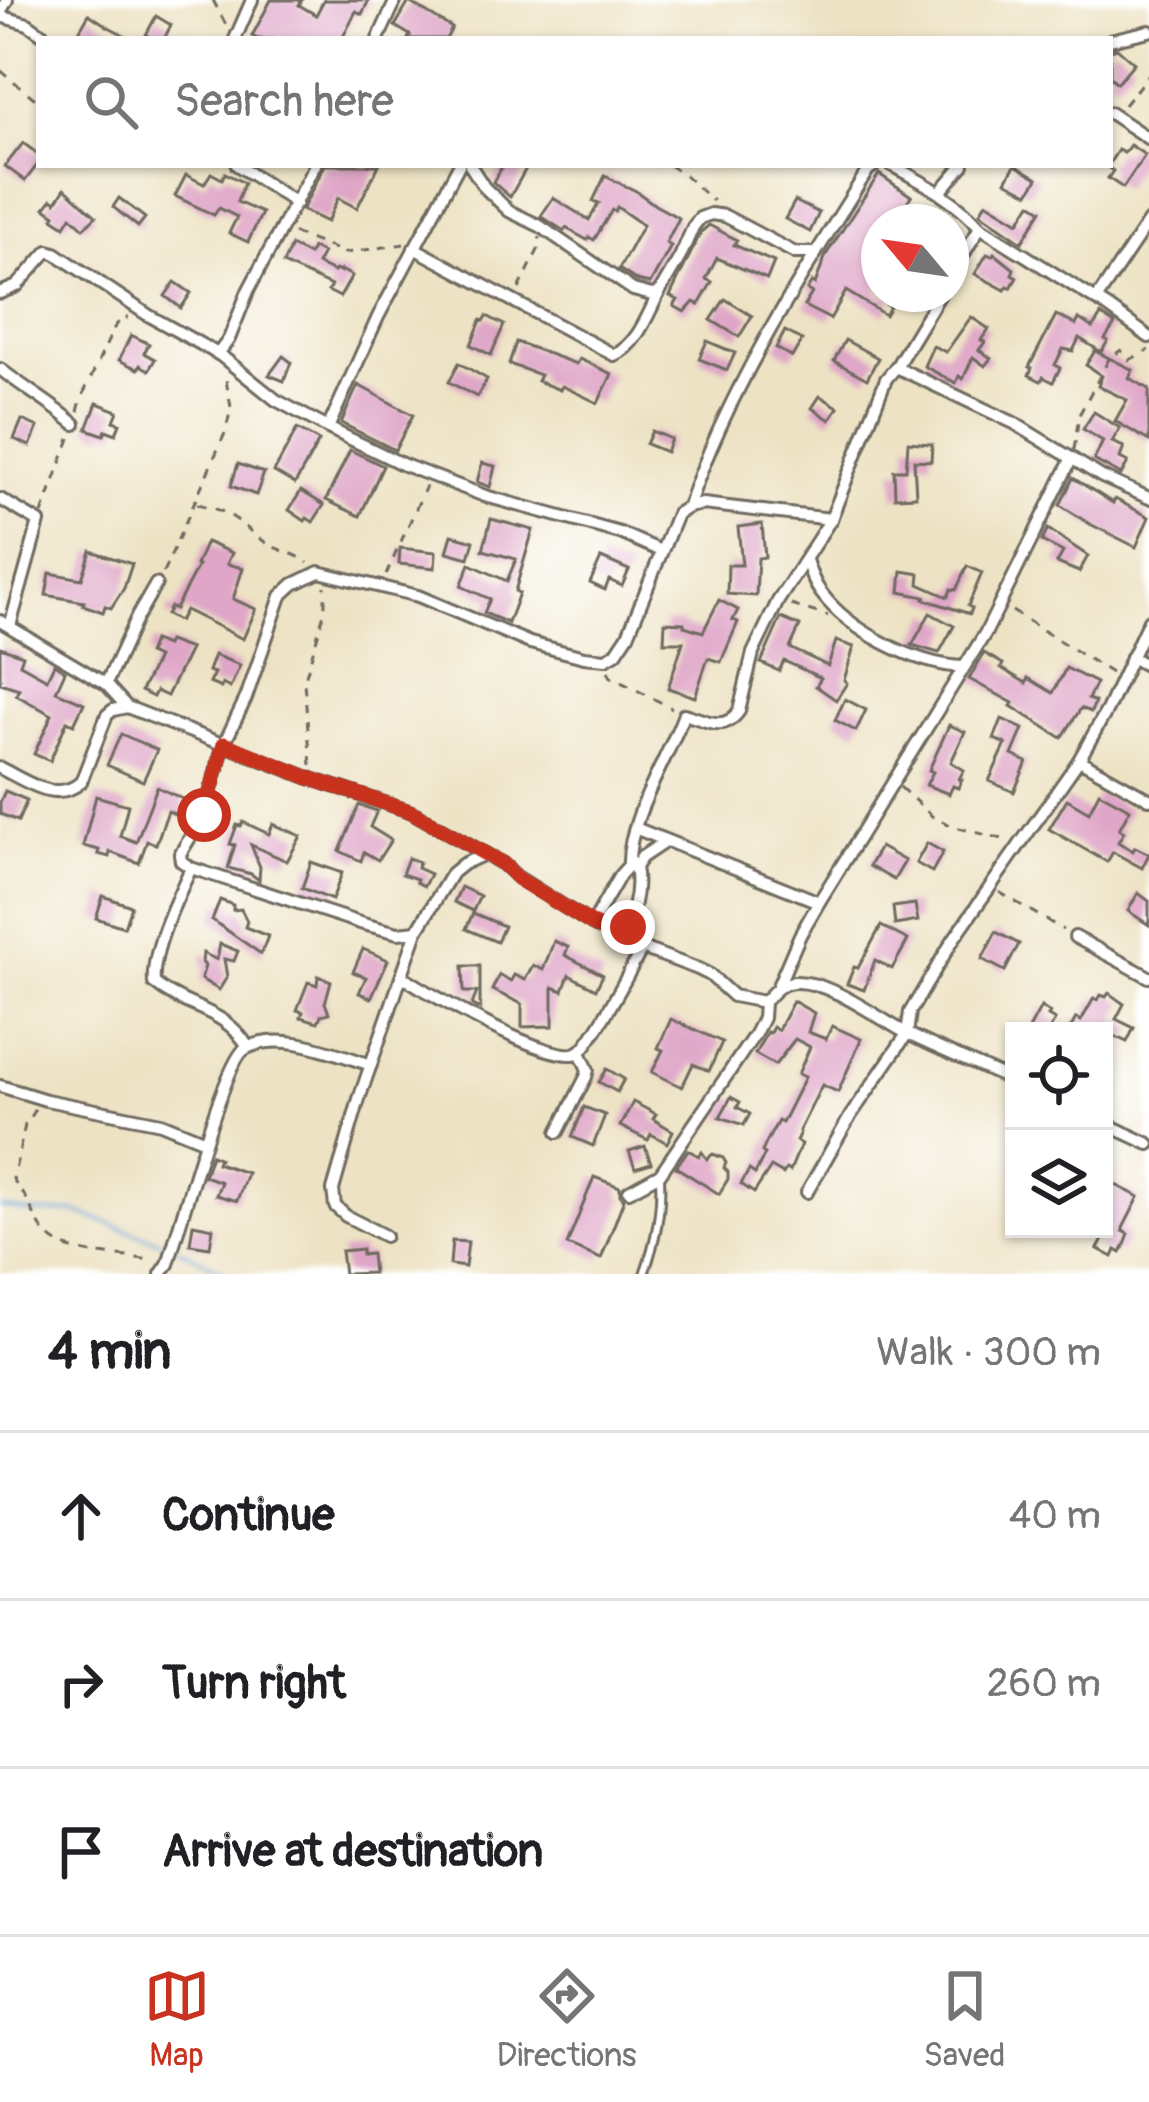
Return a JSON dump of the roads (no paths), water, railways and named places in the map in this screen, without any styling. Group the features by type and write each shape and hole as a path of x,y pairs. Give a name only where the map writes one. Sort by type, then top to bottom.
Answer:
{"street":[{"path":"7,0 0,14 46,36"},
{"path":"379,36 396,0"},
{"path":"236,36 249,1"},
{"path":"1113,39 1149,31"},
{"path":"1113,115 1149,139"},
{"path":"243,168 296,202"},
{"path":"219,354 313,168"},
{"path":"328,428 368,336 457,168"},
{"path":"472,168 497,202 633,290 659,293"},
{"path":"688,506 721,426 763,344 871,168"},
{"path":"897,168 941,191 980,226 1149,337"},
{"path":"941,191 960,168"},
{"path":"416,244 614,355 628,347 700,218 725,216 795,254 816,253"},
{"path":"1096,300 1149,221"},
{"path":"969,244 980,226"},
{"path":"0,293 17,286 48,251 55,253 148,315 219,354 276,400 328,428 404,465 485,496 620,533 661,551"},
{"path":"623,940 637,878 629,842 684,715 718,725 740,712 753,653 778,601 831,518 886,379 929,312"},
{"path":"896,367 1014,423 1102,477 1149,498"},
{"path":"0,369 75,424"},
{"path":"629,1191 659,1174 755,1034 764,1002 778,986 800,935 986,632 1072,458"},
{"path":"0,499 39,522 5,624 106,684 127,707 312,779 412,812 503,864 517,878 592,924 710,975 733,995 764,1002"},
{"path":"417,931 398,933 363,924 186,864 180,854 204,815 224,744 246,698 281,596 294,584 322,572 418,596 530,643 606,658 616,653 628,635 677,514 688,506 831,518"},
{"path":"806,560 823,596 848,620 905,652 962,667"},
{"path":"106,684 156,584"},
{"path":"807,1192 841,1130 907,1034 910,1012 952,940 1079,760 1149,620"},
{"path":"1131,657 1149,667"},
{"path":"0,768 49,791 75,789 82,782 107,715 127,707"},
{"path":"1079,760 1149,799"},
{"path":"635,828 819,902"},
{"path":"592,924 620,875 666,841"},
{"path":"463,864 468,844"},
{"path":"385,1236 346,1216 335,1206 333,1190 417,931 452,873 484,854"},
{"path":"186,864 153,970 154,983 227,1021 248,1047"},
{"path":"1075,937 1149,977"},
{"path":"580,1052 642,948"},
{"path":"402,976 439,1000 539,1047 563,1054 580,1052"},
{"path":"778,986 814,985 1005,1078"},
{"path":"164,1269 236,1056 262,1043 308,1045 370,1065"},
{"path":"558,1132 588,1070 580,1052"},
{"path":"0,1086 161,1123 205,1141"},
{"path":"1113,1128 1149,1144"}],"lane":[{"path":"644,1274 661,1195 659,1174"}],"waterway":[{"path":"0,1207 32,1213 75,1212 168,1244"},
{"path":"177,1248 229,1274"}]}
